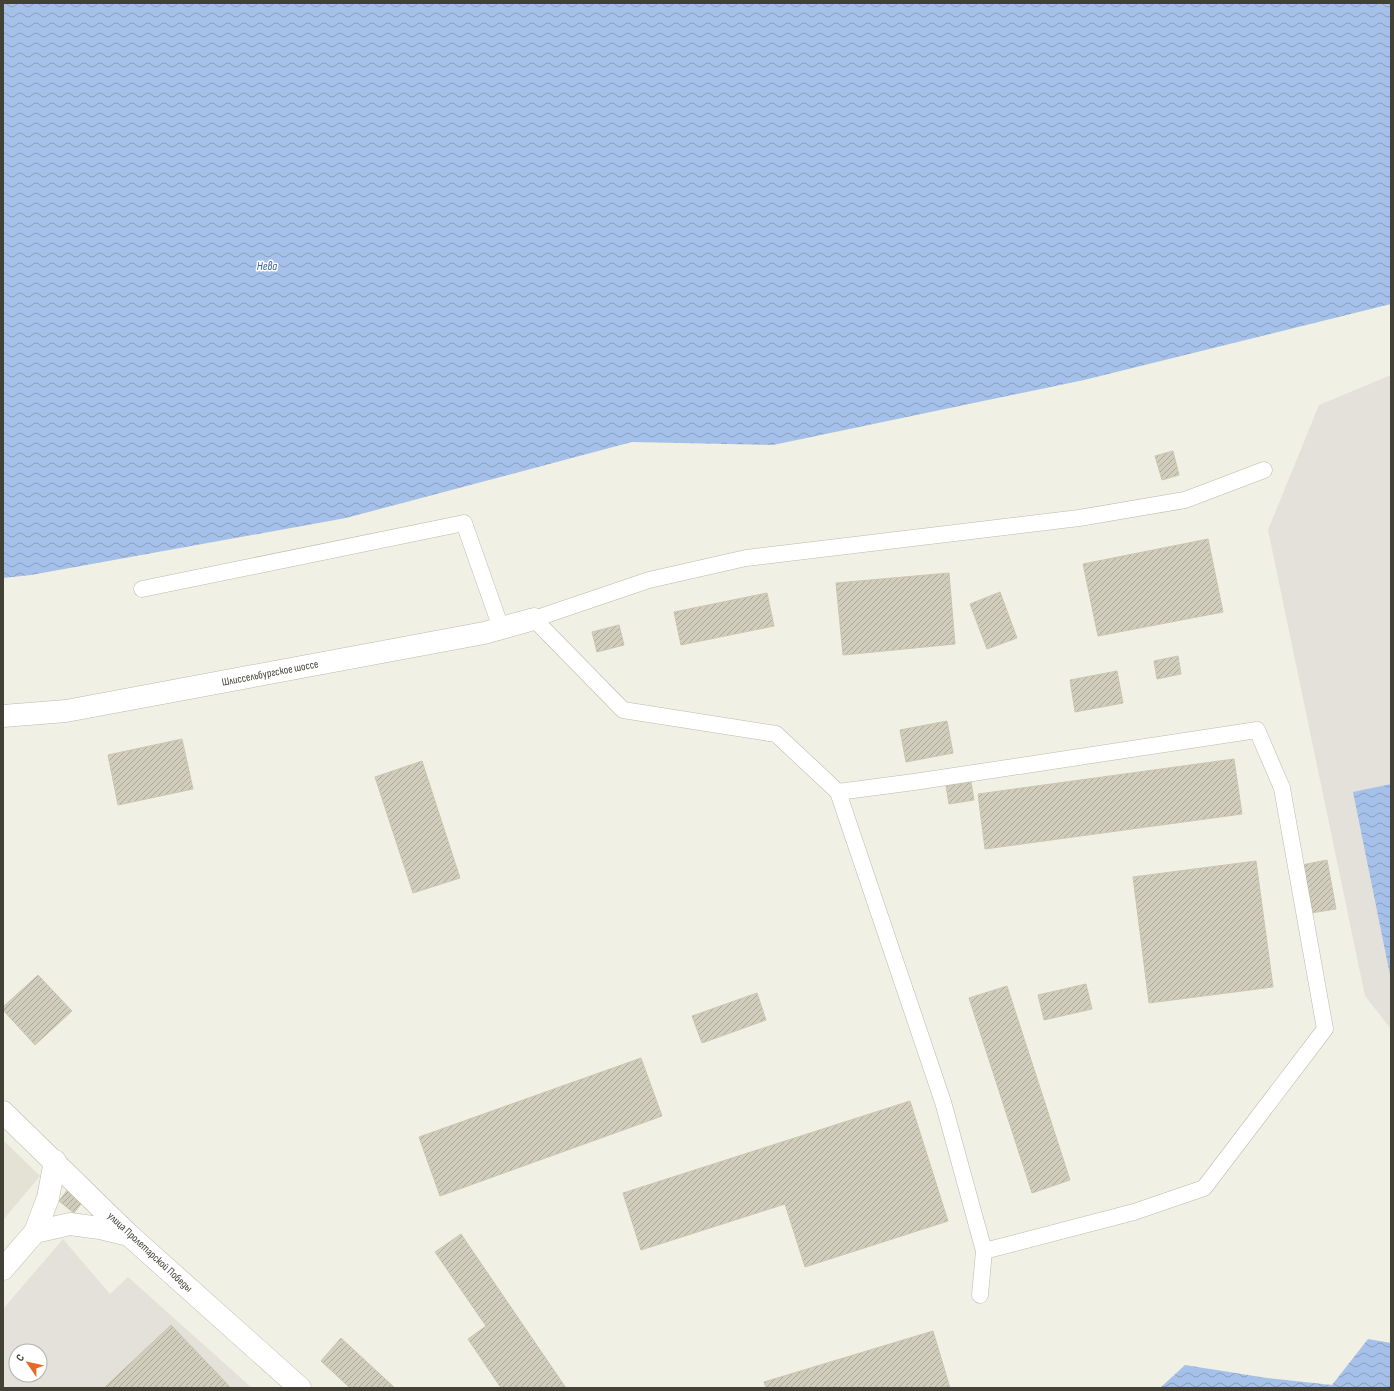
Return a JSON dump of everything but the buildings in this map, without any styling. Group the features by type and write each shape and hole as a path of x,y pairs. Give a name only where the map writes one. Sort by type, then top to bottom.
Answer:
{"street":[{"name":"Шлиссельбургское шоссе","path":"3,716 66,711 484,634 534,619"},
{"name":"улица Пролетарской Победы","path":"3,1112 55,1161 129,1235 300,1388"},
{"path":"3,1269 35,1232 48,1198 55,1161"},
{"path":"35,1232 70,1224 100,1228 129,1235"}],"lane":[{"path":"980,1295 984,1251 943,1102 838,792 776,734 623,710 534,619 649,580 746,558 1079,518 1185,500 1264,470"},
{"path":"142,589 464,523 501,628"},
{"path":"838,792 922,781 1257,730 1282,788 1325,1030 1204,1188 1134,1212 984,1251"}],"shaded area":[{"path":"1391,375 1391,1029 1365,996 1268,530 1319,405"},
{"path":"3,1140 40,1176 3,1220"},
{"path":"63,1239 110,1294 128,1277 252,1388 3,1388 3,1309"}],"water":[{"name":"Нева","path":"3,3 1391,3 1391,304 1084,380 773,445 632,442 346,518 31,575 3,578"},
{"path":"1391,784 1391,975 1390,975 1353,792"},
{"path":"1368,1339 1391,1343 1391,1388 1160,1388 1185,1365 1267,1378 1332,1385"}]}
